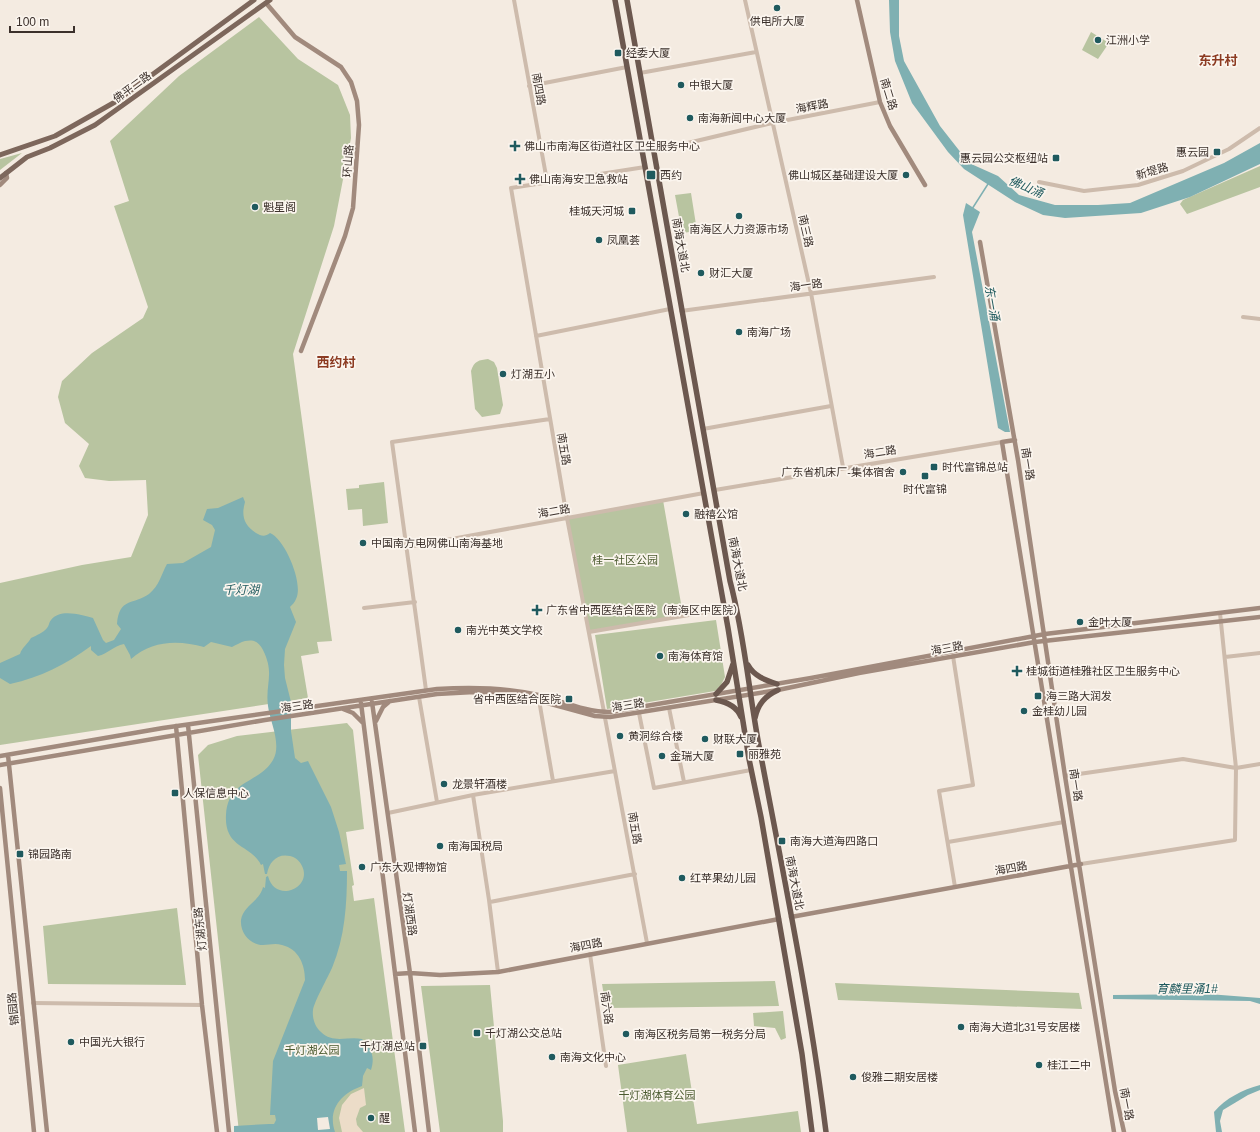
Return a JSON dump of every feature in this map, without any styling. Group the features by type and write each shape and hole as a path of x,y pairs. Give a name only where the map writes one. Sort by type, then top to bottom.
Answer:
{"highway":[{"name":"南海大道北","path":"615,0 704,493 751,770 761,817 802,1054 812,1132"},
{"name":"南海大道北","path":"627,0 681,311 715,490 730,581 738,612 754,722 816,1052 826,1132"},
{"path":"746,660 751,670 777,687 766,695 761,702 754,722"},
{"path":"716,694 727,682 733,662"},
{"path":"716,700 724,702 735,708 740,714 743,724"}],"main road":[{"name":"佛平二路","path":"0,155 55,136 115,102 254,0"},
{"name":"南二路","path":"857,0 880,102 890,126 925,185"},
{"name":"佛平二路","path":"0,178 27,157 50,148 96,125 268,2"},
{"name":"环山路","path":"268,2 295,37 306,46 340,67 351,82 358,101 359,125 353,208 345,236 301,351"},
{"path":"0,185 7,178 6,173"},
{"name":"南一路","path":"980,242 1015,440 1065,776 1115,1091 1124,1132"},
{"path":"1002,442 1015,440"},
{"name":"南一路","path":"1002,442 1114,1132"},
{"name":"海三路","path":"777,687 1045,634 1260,608"},
{"name":"海三路","path":"0,756 176,726 426,690 474,688 504,690 538,695 604,715 709,695 777,687 1035,642 1260,617"},
{"name":"海三路","path":"0,766 176,734 419,697 474,692 504,694 539,700 604,715 639,713 716,700 738,692"},
{"name":"灯湖西路","path":"372,698 410,973 429,1132"},
{"name":"灯湖西路","path":"361,700 415,1132"},
{"path":"376,722 380,712 390,701"},
{"path":"340,709 353,713 363,724"},
{"name":"灯湖东路","path":"188,725 229,1132"},
{"name":"灯湖东路","path":"176,726 202,1005 217,1132"},
{"path":"8,755 47,1132"},
{"name":"锦园路","path":"0,788 34,1132"},
{"name":"海四路","path":"791,917 1080,864"},
{"name":"海四路","path":"396,974 410,973 440,975 498,972 647,942 778,919"}],"street":[{"name":"南四路","path":"514,0 547,181"},
{"name":"南三路","path":"745,0 811,293 843,467"},
{"path":"640,73 756,52"},
{"path":"529,86 627,67"},
{"name":"海辉路","path":"654,151 772,123 880,102"},
{"name":"新堤路","path":"1038,182 1084,190 1138,185 1183,171 1228,149 1260,128"},
{"path":"547,181 645,167"},
{"name":"南五路","path":"547,181 511,188 567,518 647,942"},
{"name":"海一路","path":"681,311 934,277"},
{"path":"536,336 670,309"},
{"path":"1243,317 1260,319"},
{"path":"703,428 831,406"},
{"path":"426,690 408,547 392,442 550,419"},
{"name":"海二路","path":"715,490 843,467 1002,442"},
{"name":"海二路","path":"408,547 704,493"},
{"path":"364,608 415,602"},
{"path":"589,632 724,608"},
{"path":"1220,613 1236,768"},
{"path":"1225,657 1260,653"},
{"path":"953,656 973,785 939,791 955,887"},
{"path":"419,697 437,802"},
{"path":"539,700 553,781"},
{"path":"669,708 684,782"},
{"path":"639,713 654,788 751,770"},
{"path":"1065,776 1183,759 1236,768 1260,764"},
{"name":"海四路","path":"1080,864 1235,840 1236,768"},
{"path":"388,813 473,795 615,771"},
{"path":"473,795 490,902 498,972"},
{"path":"948,842 1064,822"},
{"path":"490,902 635,874"},
{"name":"南六路","path":"590,954 606,1066"},
{"path":"33,1003 202,1005"}],"green space":[{"path":"259,17 298,59 338,85 350,115 351,138 334,226 293,354 332,641 317,642 319,653 301,656 308,698 0,745 0,583 82,565 131,557 148,515 146,480 109,481 85,478 79,466 89,444 65,423 58,397 62,381 92,353 143,318 148,307 114,206 129,201 110,141 179,76"},
{"path":"1091,32 1109,43 1098,59 1082,50"},
{"path":"22,153 0,170 0,159"},
{"path":"1260,166 1260,187 1187,214 1180,204 1183,200"},
{"path":"691,193 697,231 682,233 675,195"},
{"path":"488,359 494,362 497,368 503,405 500,414 482,417 475,409 471,371 477,362"},
{"path":"384,482 388,523 363,526 362,509 348,510 346,489 359,488 359,485"},
{"name":"桂一社区公园","path":"663,500 683,615 589,632 567,518"},
{"name":"南海体育馆","path":"716,620 725,677 721,685 715,691 607,709 595,635"},
{"name":"千灯湖公园","path":"347,723 353,730 364,829 346,832 354,885 352,886 354,901 374,898 405,1132 239,1132 198,755 208,745 237,736"},
{"path":"177,908 186,985 48,984 43,926"},
{"path":"775,981 779,1006 606,1008 602,984"},
{"path":"835,983 1079,993 1082,1009 838,1000"},
{"path":"490,985 503,1132 440,1132 421,986"},
{"path":"783,1011 786,1038 781,1040 775,1028 754,1026 753,1013"},
{"name":"千灯湖体育公园","path":"686,1054 697,1124 798,1111 801,1132 627,1132 618,1065"}],"shaded area":[{"path":"364,1088 366,1105 360,1108 356,1119 357,1125 363,1132 342,1132 339,1118 342,1105 351,1094"}],"water":[{"path":"889,0 899,0 899,36 904,61 940,126 969,163 998,176 1019,195 1055,205 1130,203 1224,163 1260,143 1260,164 1190,197 1141,213 1065,218 1043,215 1015,202 964,169 948,152 912,103 895,61 890,32"},
{"path":"966,203 980,212 972,232 1010,432 1005,432 998,428 963,215"},
{"name":"千灯湖","path":"243,497 245,502 243,512 246,523 258,534 265,536 270,533 276,537 287,553 295,573 298,592 296,600 290,607 296,622 285,649 284,665 285,678 291,702 291,731 295,758 301,763 308,761 331,807 339,832 346,864 339,865 340,871 347,871 346,908 340,944 332,968 314,1006 313,1016 317,1028 330,1038 362,1039 372,1053 373,1061 371,1070 367,1068 363,1076 362,1086 348,1093 338,1103 333,1116 335,1132 234,1132 234,1126 274,1124 276,1120 275,1115 270,1115 273,1061 305,980 304,969 300,958 293,950 279,944 263,945 254,943 244,934 241,925 242,915 259,896 263,887 265,888 266,877 268,876 272,885 278,889 285,891 292,890 302,881 304,874 301,864 292,857 285,855 281,856 274,859 267,874 265,874 263,864 261,865 257,859 234,840 229,834 227,826 226,815 228,803 232,795 238,788 267,768 273,760 275,754 275,733 267,698 269,672 267,658 260,645 251,640 243,641 232,647 211,642 204,647 185,643 166,643 148,648 131,659 124,644 98,656 91,650 91,646 62,665 32,678 10,684 0,678 0,663 20,654 31,638 44,631 48,627 51,620 60,614 71,613 93,618 103,640 106,643 114,640 121,629 117,624 118,615 121,609 128,603 149,594 158,584 167,564 183,563 211,547 215,530 212,525 203,520 207,509 218,508"},
{"path":"1208,994 1260,998 1260,1004 1250,1001 1113,999 1113,995"},
{"path":"1260,1085 1260,1090 1248,1095 1223,1110 1220,1121 1222,1132 1216,1132 1214,1112 1235,1095"}],"pier":[{"path":"328,1117 330,1129 318,1130 317,1118"}],"waterway":[{"name":"东一涌","path":"972,209 988,184"}],"place":[{"name":"供电所大厦","path":"777,8"},
{"name":"江洲小学","path":"1098,40"},
{"name":"经委大厦","path":"618,53"},
{"name":"中银大厦","path":"681,85"},
{"name":"南海新闻中心大厦","path":"690,118"},
{"name":"佛山市南海区街道社区卫生服务中心","path":"515,146"},
{"name":"惠云园","path":"1217,152"},
{"name":"惠云园公交枢纽站","path":"1056,158"},
{"name":"西约","path":"651,175"},
{"name":"佛山城区基础建设大厦","path":"906,175"},
{"name":"佛山南海安卫急救站","path":"520,179"},
{"name":"魁星阁","path":"255,207"},
{"name":"桂城天河城","path":"632,211"},
{"name":"南海区人力资源市场","path":"739,216"},
{"name":"凤凰荟","path":"599,240"},
{"name":"财汇大厦","path":"701,273"},
{"name":"南海广场","path":"739,332"},
{"name":"灯湖五小","path":"503,374"},
{"name":"时代富锦总站","path":"934,467"},
{"name":"广东省机床厂-集体宿舍","path":"903,472"},
{"name":"时代富锦","path":"925,476"},
{"name":"融禧公馆","path":"686,514"},
{"name":"中国南方电网佛山南海基地","path":"363,543"},
{"name":"广东省中西医结合医院（南海区中医院）","path":"537,610"},
{"name":"金叶大厦","path":"1080,622"},
{"name":"南光中英文学校","path":"458,630"},
{"name":"南海体育馆","path":"660,656"},
{"name":"桂城街道桂雅社区卫生服务中心","path":"1017,671"},
{"name":"海三路大润发","path":"1038,696"},
{"name":"省中西医结合医院","path":"569,699"},
{"name":"金桂幼儿园","path":"1024,711"},
{"name":"黄洞综合楼","path":"620,736"},
{"name":"财联大厦","path":"705,739"},
{"name":"丽雅苑","path":"740,754"},
{"name":"金瑞大厦","path":"662,756"},
{"name":"龙景轩酒楼","path":"444,784"},
{"name":"人保信息中心","path":"175,793"},
{"name":"南海大道海四路口","path":"782,841"},
{"name":"南海国税局","path":"440,846"},
{"name":"锦园路南","path":"20,854"},
{"name":"广东大观博物馆","path":"362,867"},
{"name":"红苹果幼儿园","path":"682,878"},
{"name":"南海大道北31号安居楼","path":"961,1027"},
{"name":"千灯湖公交总站","path":"477,1033"},
{"name":"南海区税务局第一税务分局","path":"626,1034"},
{"name":"中国光大银行","path":"71,1042"},
{"name":"千灯湖总站","path":"423,1046"},
{"name":"南海文化中心","path":"552,1057"},
{"name":"桂江二中","path":"1039,1065"},
{"name":"俊雅二期安居楼","path":"853,1077"},
{"name":"醒","path":"371,1118"}],"district":[{"name":"东升村","path":"1218,60"},
{"name":"西约村","path":"336,362"}],"water label":[{"name":"佛山涌","path":"1026,187"},
{"name":"育麟里涌1#","path":"1187,989"}]}
